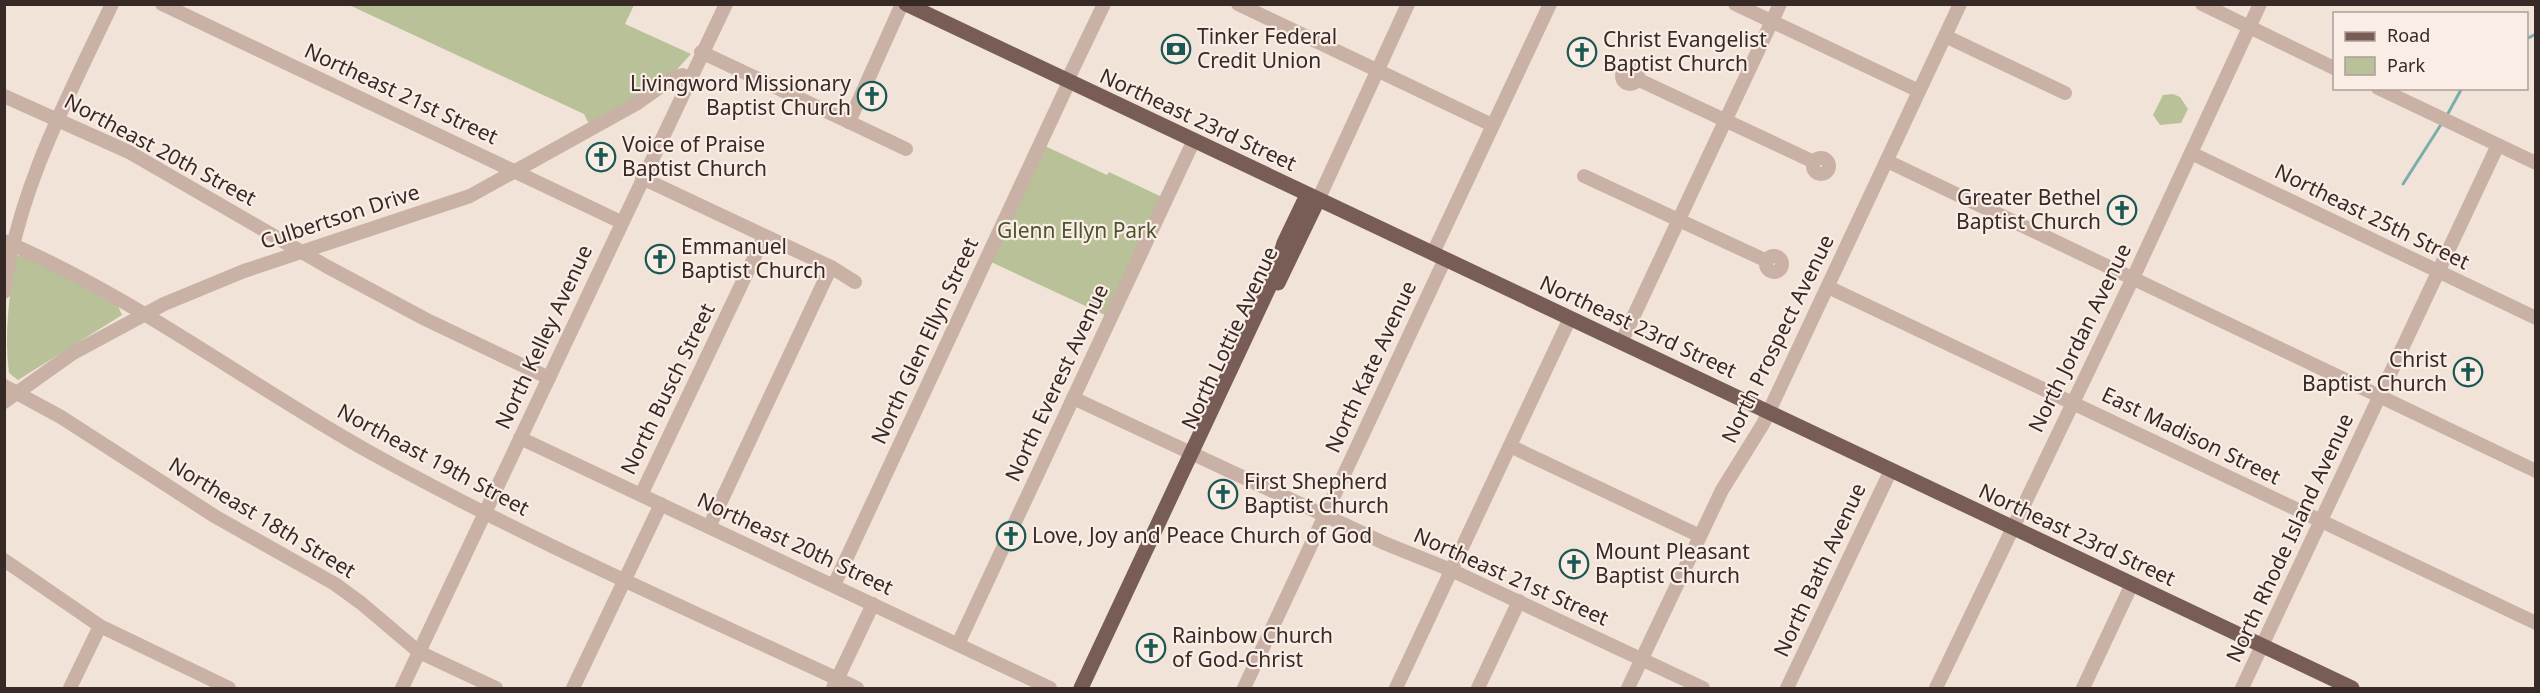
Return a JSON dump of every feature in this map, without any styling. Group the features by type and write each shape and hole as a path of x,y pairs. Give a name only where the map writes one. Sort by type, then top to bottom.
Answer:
{"main road":[{"name":"Northeast 23rd Street","path":"904,4 2352,688"},
{"name":"North Lottie Avenue","path":"1089,688 1272,281 1284,243 1312,197"},
{"name":"North Lottie Avenue","path":"1081,688 1194,455"}],"street":[{"path":"4,292 8,242 37,163 112,4"},
{"name":"Northeast 21st Street","path":"162,4 621,222"},
{"name":"North Kelley Avenue","path":"402,688 701,52 726,4"},
{"path":"849,122 904,4"},
{"name":"North Glen Ellyn Street","path":"834,585 1104,4"},
{"path":"1238,4 1492,125"},
{"name":"North Lottie Avenue","path":"1312,197 1408,4"},
{"name":"North Kate Avenue","path":"1244,688 1324,516 1439,256 1492,125 1550,4"},
{"path":"1735,4 1919,91"},
{"path":"1621,343 1780,4"},
{"name":"North Prospect Avenue","path":"1628,688 1722,490 1752,445 1768,413 1960,4"},
{"path":"2202,4 2333,68"},
{"name":"North Jordan Avenue","path":"1936,688 2133,278 2259,4"},
{"path":"1945,36 2065,93"},
{"path":"701,52 906,149"},
{"name":"Culbertson Drive","path":"4,402 11,389 142,315 214,282 300,251 442,207 492,186 636,104 671,79 682,75 689,78"},
{"path":"1637,79 1814,162"},
{"path":"2382,90 2535,163"},
{"name":"Northeast 20th Street","path":"4,96 58,118 153,165 300,251 425,319 549,378"},
{"path":"636,104 660,96 677,103"},
{"name":"North Everest Avenue","path":"958,644 1194,141"},
{"name":"North Rhode Island Avenue","path":"2242,688 2498,145"},
{"name":"Northeast 25th Street","path":"2191,153 2535,318"},
{"path":"1887,161 2535,471"},
{"path":"1584,176 1767,261"},
{"path":"642,178 831,267 855,282"},
{"name":"North Busch Street","path":"641,495 764,237"},
{"name":"Northeast 19th Street","path":"8,242 70,272 363,448 485,514 624,579 835,684 857,688"},
{"path":"709,527 831,267"},
{"name":"East Madison Street","path":"1828,287 2535,623"},
{"path":"1396,688 1570,318"},
{"name":"Northeast 18th Street","path":"11,389 61,417 216,517 335,584 419,652 496,688"},
{"name":"Northeast 21st Street","path":"1073,398 1324,516 1451,570 1703,688"},
{"name":"Northeast 20th Street","path":"520,438 1050,688"},
{"path":"1510,446 1700,536"},
{"name":"North Bath Avenue","path":"1787,688 1891,470"},
{"path":"573,688 661,504"},
{"path":"4,560 100,626 229,688"},
{"path":"2083,688 2132,584"},
{"path":"1478,688 1519,601"},
{"path":"835,684 873,604"},
{"path":"70,688 100,626"}],"green space":[{"path":"349,5 634,5 625,24 691,54 670,77 589,124 584,114"},
{"path":"2173,94 2180,97 2188,109 2181,123 2160,125 2153,115 2163,95"},
{"name":"Glenn Ellyn Park","path":"1045,146 1107,175 1109,172 1162,197 1107,316 991,262"},
{"path":"20,255 58,271 118,306 122,315 18,380 9,373 7,330 13,271 16,257"}],"waterway":[{"path":"2528,38 2536,34"},
{"path":"2446,117 2461,90"},
{"path":"2403,184 2442,123"}],"place":[{"name":"Tinker Federal Credit Union","path":"1176,49"},
{"name":"Christ Evangelist Baptist Church","path":"1582,52"},
{"name":"Livingword Missionary Baptist Church","path":"872,96"},
{"name":"Voice of Praise Baptist Church","path":"601,157"},
{"name":"Greater Bethel Baptist Church","path":"2122,210"},
{"name":"Emmanuel Baptist Church","path":"660,259"},
{"name":"Christ Baptist Church","path":"2468,372"},
{"name":"First Shepherd Baptist Church","path":"1223,494"},
{"name":"Love, Joy and Peace Church of God","path":"1011,536"},
{"name":"Mount Pleasant Baptist Church","path":"1574,564"},
{"name":"Rainbow Church of God-Christ","path":"1151,648"}]}
